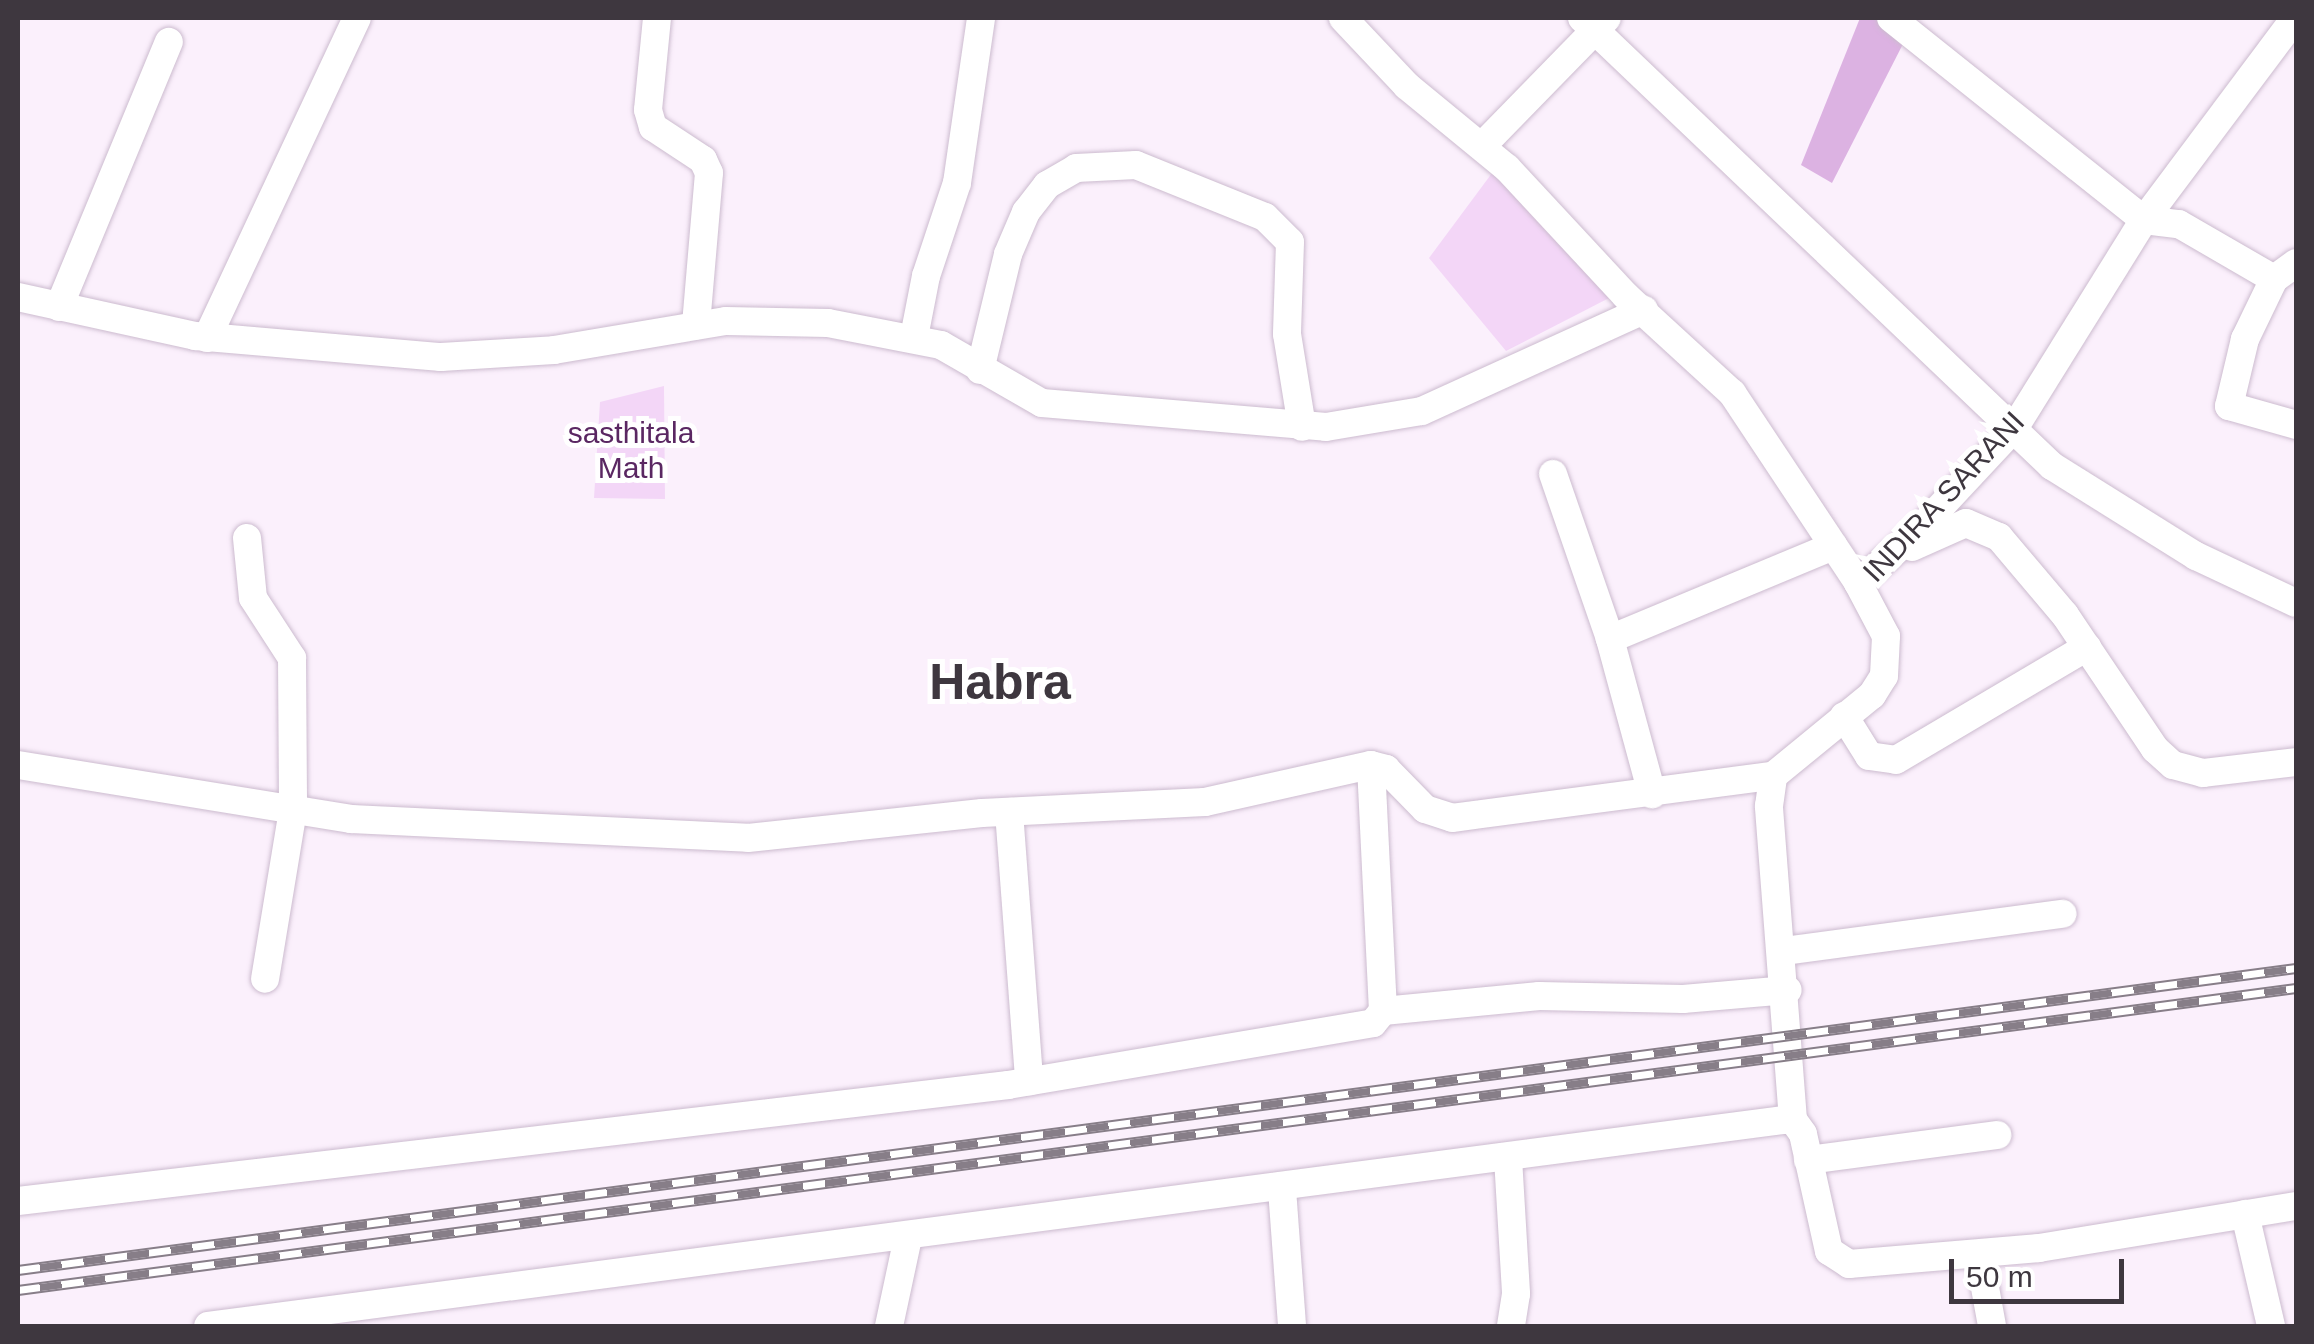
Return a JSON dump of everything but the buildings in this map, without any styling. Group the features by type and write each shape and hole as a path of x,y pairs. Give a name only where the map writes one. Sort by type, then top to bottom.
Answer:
{"street":[{"path":"207,338 356,18"},
{"path":"657,18 648,110 653,127 704,160 709,173 696,324"},
{"path":"914,337 926,276 957,183 981,18"},
{"path":"1343,18 1407,86 1482,145 1644,310 1732,393 1833,546 1867,575 1966,523 2016,552 2173,765 2202,773 2296,762"},
{"path":"1891,18 2144,220 2178,224 2285,271 2248,331 2228,406 2296,425"},
{"name":"INDIRA SARANI","path":"1772,776 1872,695 1886,658 1867,575 2014,427 2144,220 2286,51 2295,18"},
{"path":"1482,145 1595,22 1895,322 2098,500 2296,602"},
{"path":"59,307 169,42"},
{"path":"980,370 1008,254 1026,212 1064,173 1136,165 1265,217 1290,242 1288,347 1302,427"},
{"path":"18,297 207,338 441,358 554,350 696,324 828,323 941,345 1017,393 1072,408 1302,427 1422,411 1644,310"},
{"path":"1553,474 1610,639 1652,794"},
{"path":"247,538 252,598 292,658 293,810 265,978"},
{"path":"1610,639 1833,546"},
{"path":"1844,716 1869,756 1896,760 2086,647"},
{"path":"18,765 351,819 748,838 1009,812 1206,802 1371,765 1386,769 1425,809 1452,818 1772,776 1769,806 1788,990 1794,1120 1808,1160 1823,1236 1836,1259 1882,1266 1978,1255 2296,1206"},
{"path":"1371,765 1384,1010"},
{"path":"1009,812 1029,1082"},
{"path":"1784,951 2063,914"},
{"path":"18,1202 1029,1082 1360,1026 1384,1010 1539,996 1683,999 1788,990"},
{"path":"208,1326 1282,1190 1794,1120"},
{"path":"1808,1160 1997,1135"},
{"path":"1508,1158 1516,1294 1511,1326"},
{"path":"1282,1190 1292,1326"},
{"path":"2245,1214 2271,1326"},
{"path":"889,1326 908,1237"},
{"path":"1978,1255 1992,1326"}],"green space":[{"path":"1498,165 1611,297 1506,351 1429,258"},
{"name":"sasthitala Math","path":"664,386 665,499 594,498 600,402"}],"shaded area":[{"path":"1860,18 1877,18 1905,40 1832,183 1801,165"}],"railway":[{"path":"18,1270 2296,968"},
{"path":"18,1290 2296,988"}],"district":[{"name":"Habra","path":"1000,683"}]}
